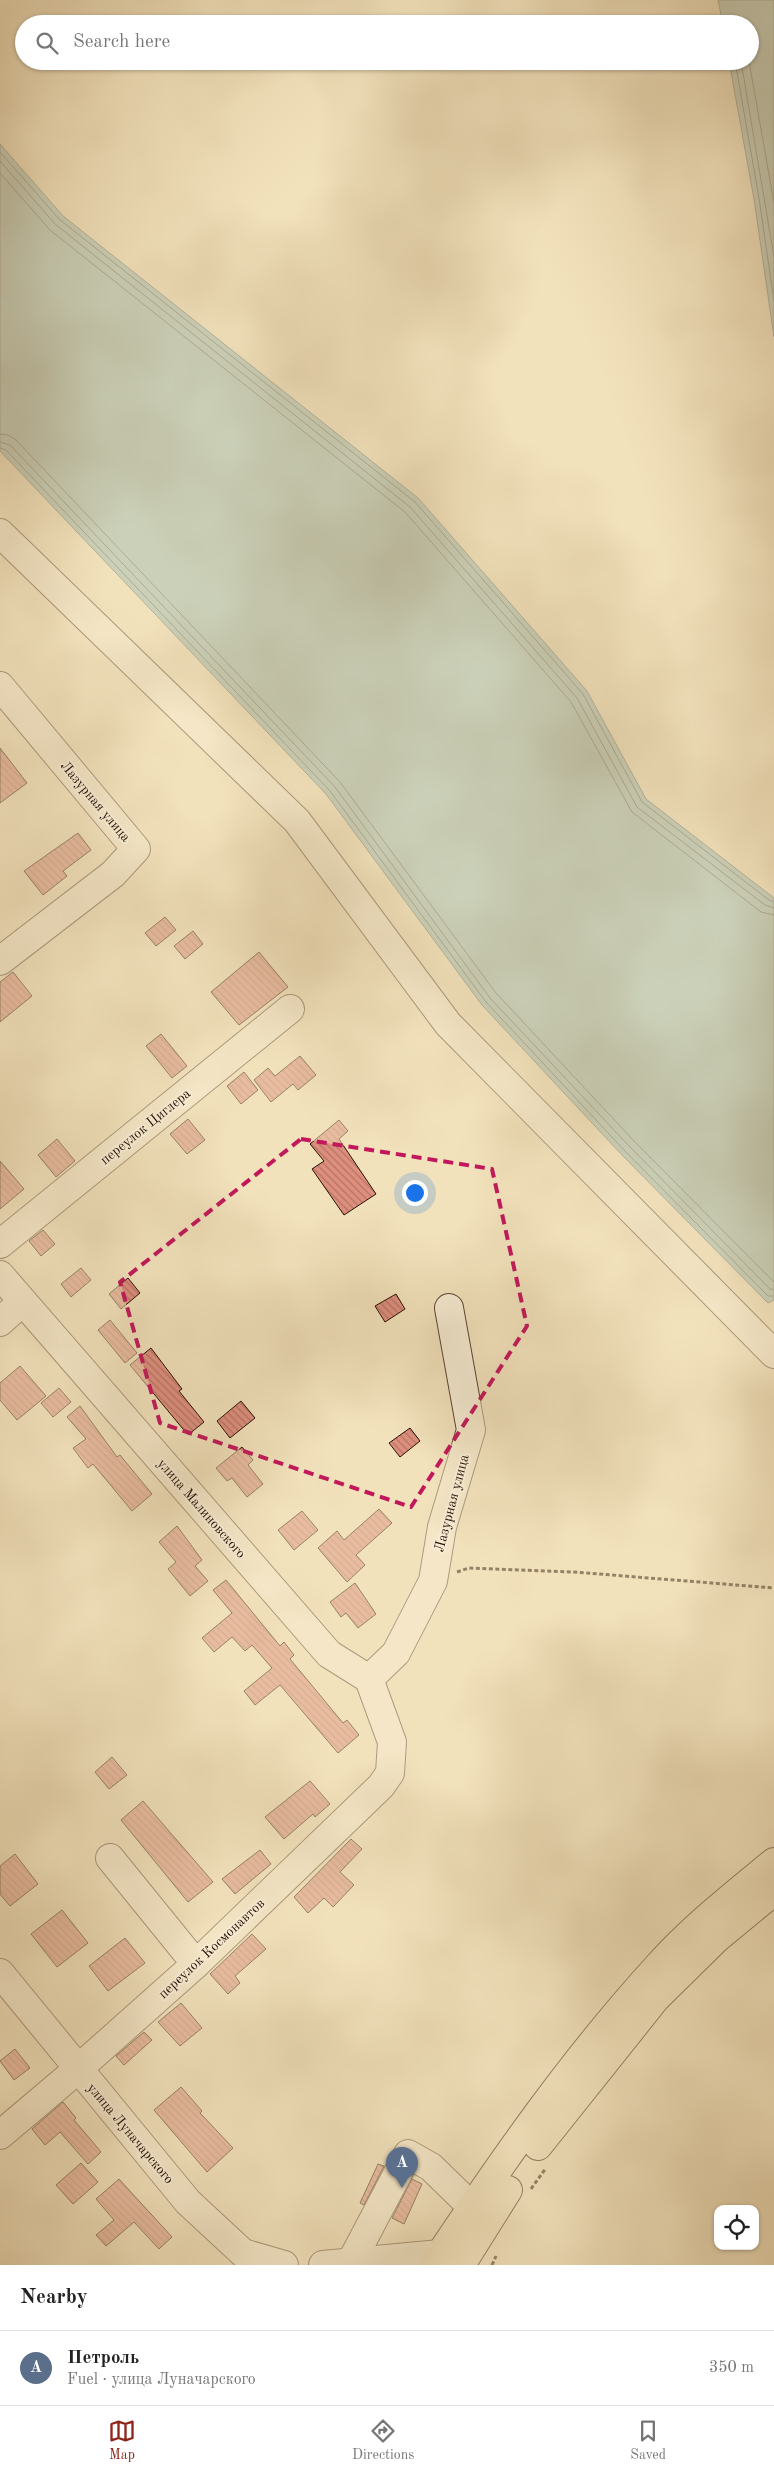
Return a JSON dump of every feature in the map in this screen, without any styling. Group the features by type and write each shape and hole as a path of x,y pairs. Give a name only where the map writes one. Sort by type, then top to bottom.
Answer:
{"main road":[{"path":"445,2261 473,2208 561,2082 659,1965 708,1917 774,1862"},
{"path":"445,2261 516,2177 554,2124 656,1998 716,1939 774,1891"}],"street":[{"path":"0,533 297,821 448,1024 774,1354"},
{"name":"Лазурная улица","path":"0,686 136,850 113,874 0,961"},
{"name":"переулок Циглера","path":"0,1244 290,1009"},
{"name":"улица Малиновского","path":"0,1276 329,1654 369,1679"},
{"path":"0,1322 22,1302"},
{"name":"Лазурная улица","path":"369,1679 396,1653 433,1581 442,1527 470,1430 449,1308"},
{"name":"переулок Космонавтов","path":"0,2135 78,2069 196,1964 381,1786 390,1773 392,1742 369,1679"},
{"path":"110,1858 196,1964"},
{"name":"улица Луначарского","path":"0,1973 188,2202 243,2253 284,2265"},
{"path":"350,2264 408,2154 431,2166 473,2208"},
{"path":"323,2265 445,2261"}],"path":[{"path":"433,1581 469,1568 574,1572 774,1588"}],"highlighted area":[{"path":"301,1139 492,1169 527,1326 411,1507 160,1423 120,1282"}],"water":[{"path":"718,0 774,0 774,337 754,199 731,70 759,70 759,15 721,15"},
{"path":"0,144 63,216 418,498 587,691 646,799 774,898 774,1300 768,1303 621,1154 482,1005 326,794 0,451"}],"building":[{"path":"0,748 27,783 0,803"},
{"path":"78,833 91,850 63,871 67,876 43,895 24,871"},
{"path":"165,917 176,930 156,946 145,933"},
{"path":"193,931 203,944 185,959 174,946"},
{"path":"259,952 288,987 239,1025 211,992"},
{"path":"13,972 32,996 0,1022 0,982"},
{"path":"161,1034 187,1066 172,1078 146,1046"},
{"path":"300,1056 316,1075 298,1090 293,1084 271,1102 254,1080 268,1068 275,1076"},
{"path":"244,1072 258,1090 241,1104 227,1086"},
{"path":"188,1119 205,1140 187,1154 170,1134"},
{"path":"339,1120 348,1131 339,1139 376,1194 344,1215 312,1169 324,1161 310,1144"},
{"path":"57,1139 75,1161 56,1177 38,1155"},
{"path":"0,1161 24,1189 0,1209"},
{"path":"43,1230 55,1244 41,1256 29,1241"},
{"path":"81,1268 91,1280 71,1297 61,1284"},
{"path":"128,1278 140,1293 121,1309 109,1294"},
{"path":"396,1294 405,1309 385,1322 375,1306"},
{"path":"110,1320 137,1353 125,1363 98,1330"},
{"path":"151,1348 182,1389 179,1391 204,1422 188,1435 130,1365"},
{"path":"20,1366 46,1396 17,1420 0,1400 0,1383"},
{"path":"59,1388 71,1402 53,1417 41,1403"},
{"path":"241,1401 255,1418 230,1438 217,1421"},
{"path":"80,1406 117,1457 120,1455 152,1494 132,1511 93,1464 88,1468 73,1448 86,1439 67,1417"},
{"path":"410,1428 420,1441 400,1457 389,1443"},
{"path":"242,1447 253,1460 248,1465 263,1484 247,1497 232,1478 227,1481 216,1468"},
{"path":"379,1509 392,1523 356,1555 365,1565 347,1582 318,1548 337,1531 344,1540"},
{"path":"302,1511 318,1530 294,1550 278,1530"},
{"path":"177,1526 202,1560 195,1566 208,1581 190,1596 168,1569 176,1562 159,1542"},
{"path":"226,1580 280,1646 284,1642 294,1655 290,1659 343,1723 347,1720 359,1735 338,1753 280,1685 255,1705 244,1691 272,1668 252,1645 245,1651 232,1637 214,1652 202,1638 232,1613 213,1590"},
{"path":"355,1583 376,1614 358,1628 346,1613 341,1617 330,1602"},
{"path":"112,1757 127,1775 109,1789 95,1772"},
{"path":"310,1781 330,1804 315,1817 313,1814 284,1839 265,1817"},
{"path":"143,1801 213,1882 188,1902 121,1820"},
{"path":"351,1839 362,1849 340,1872 354,1885 333,1907 324,1898 308,1913 294,1897"},
{"path":"260,1850 271,1864 235,1894 222,1879"},
{"path":"15,1854 38,1884 10,1906 0,1894 0,1866"},
{"path":"62,1910 88,1943 57,1967 31,1934"},
{"path":"252,1934 266,1949 235,1976 240,1983 228,1994 210,1974"},
{"path":"125,1938 145,1963 108,1991 89,1966"},
{"path":"181,2003 202,2028 180,2046 158,2022"},
{"path":"144,2032 152,2040 124,2065 116,2056"},
{"path":"15,2049 30,2068 14,2080 0,2061"},
{"path":"181,2087 202,2111 200,2113 233,2148 207,2172 154,2110"},
{"path":"63,2102 76,2118 74,2120 101,2152 88,2164 60,2132 45,2145 32,2129"},
{"path":"81,2163 98,2182 73,2204 56,2185"},
{"path":"378,2164 384,2166 364,2205 360,2203"},
{"path":"119,2179 172,2237 159,2249 134,2222 106,2246 96,2235 114,2220 96,2199"},
{"path":"412,2179 422,2184 404,2224 392,2218"}],"place":[{"name":"Петроль","path":"402,2188"}]}
